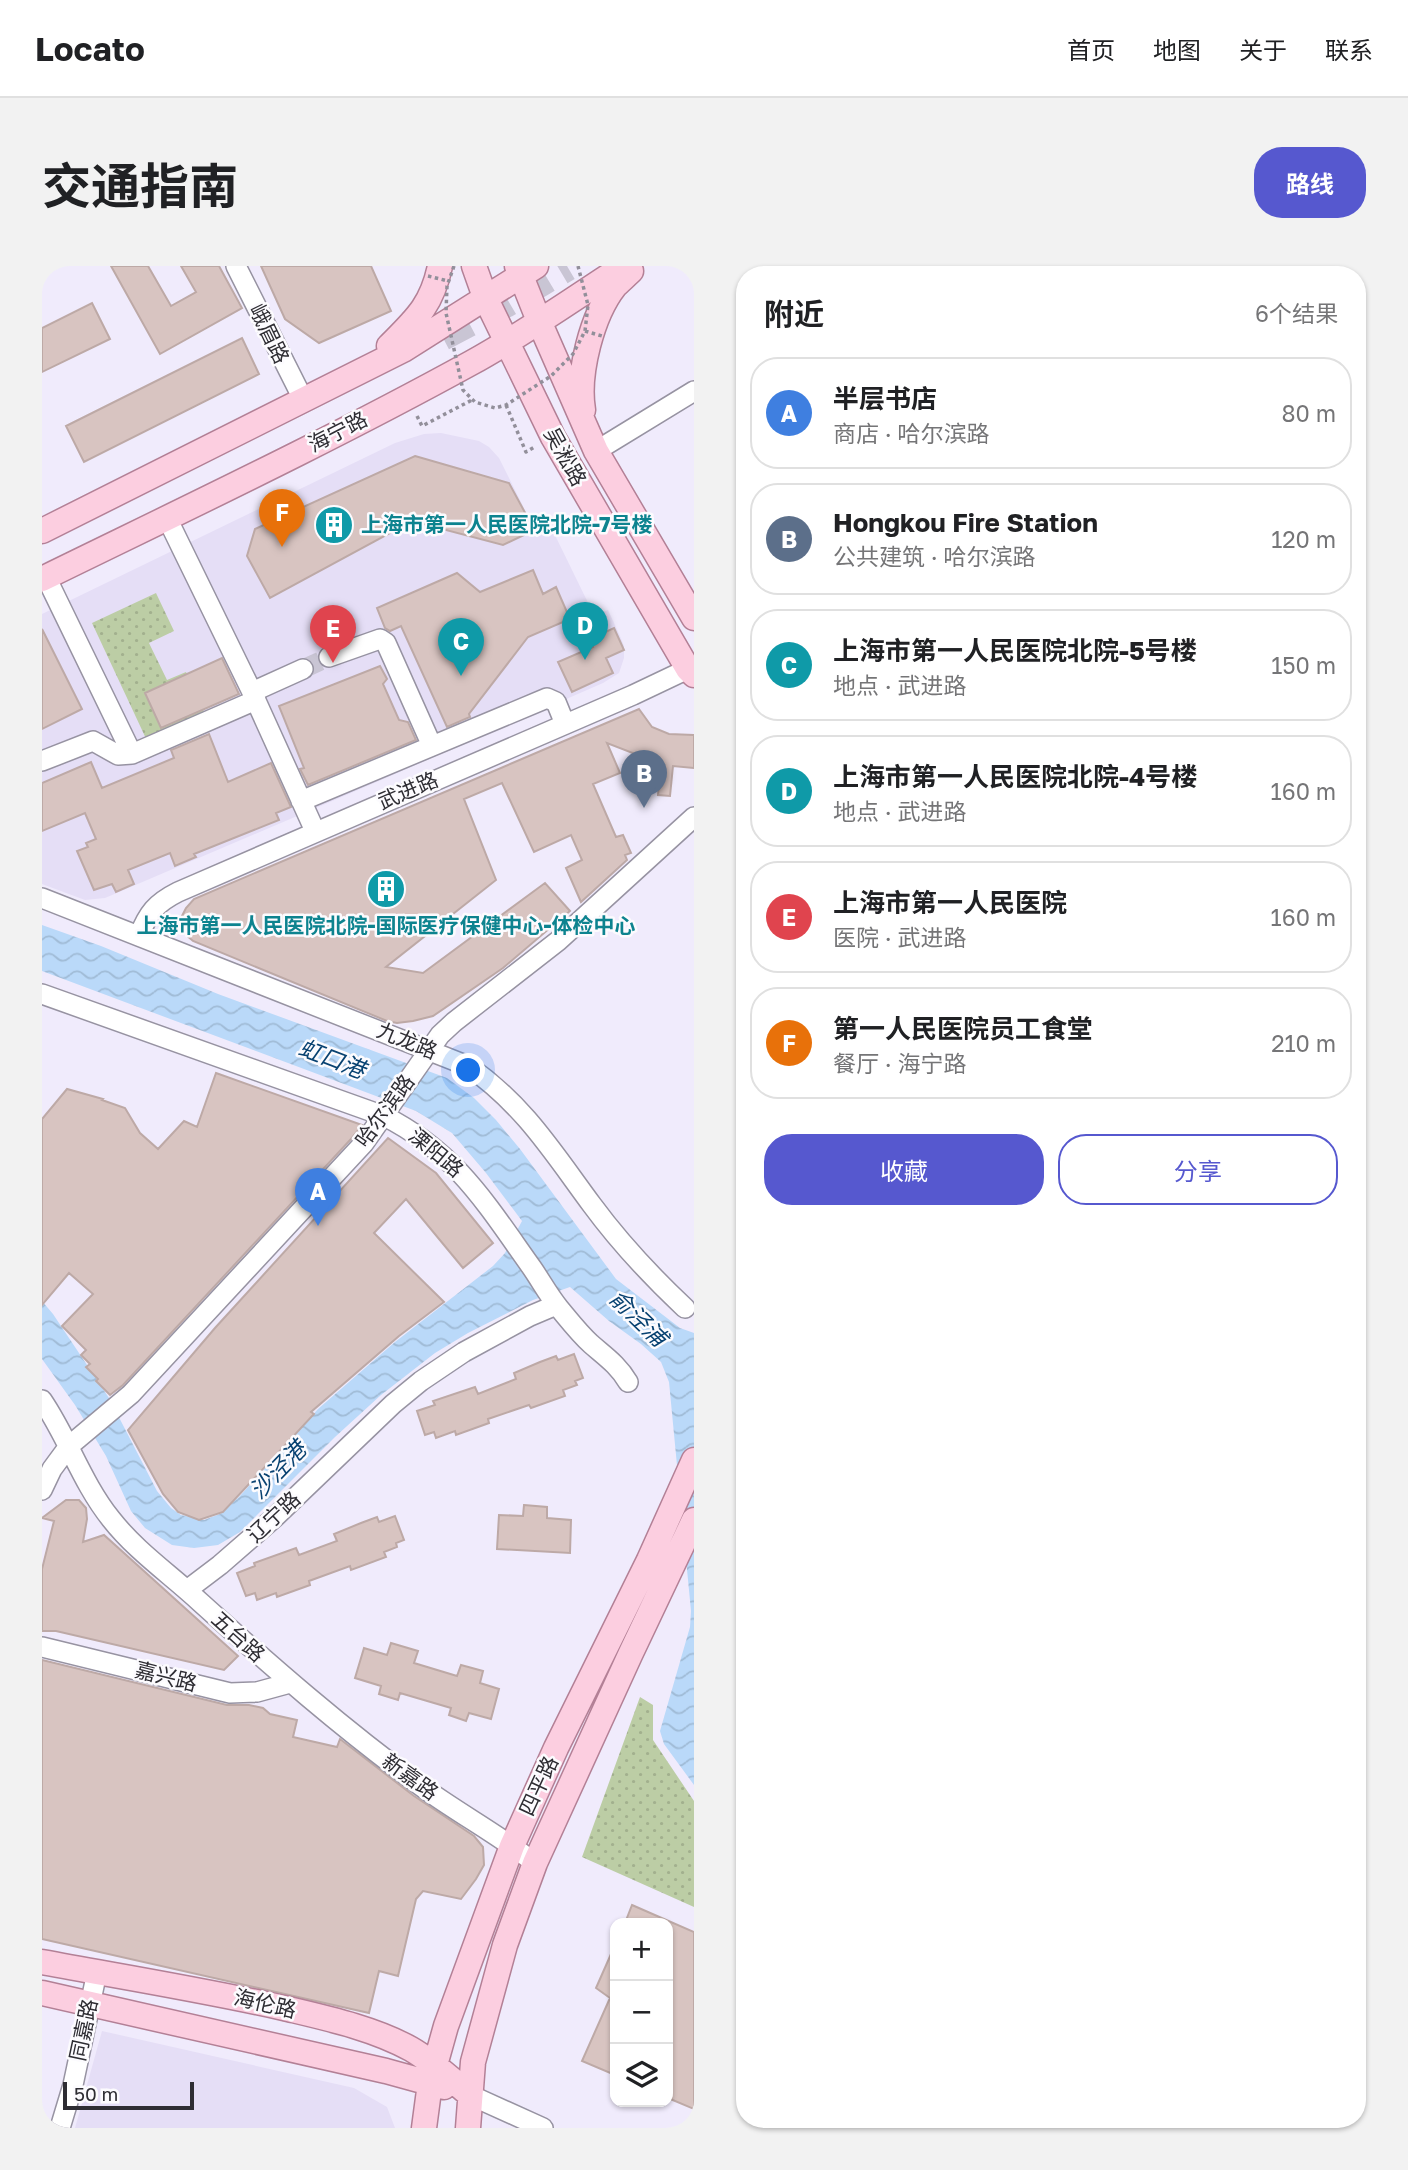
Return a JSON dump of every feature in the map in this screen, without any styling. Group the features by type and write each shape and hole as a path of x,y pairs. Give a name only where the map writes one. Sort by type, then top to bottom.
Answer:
{"main road":[{"name":"吴淞路","path":"474,266 485,297 553,437 692,670"},
{"name":"海宁路","path":"44,578 407,396 507,342 624,266"},
{"path":"592,443 582,400 582,374 603,305 615,287 635,266"},
{"name":"海宁路","path":"42,531 403,350 525,269"},
{"name":"吴淞路","path":"525,269 539,321 592,443 694,618"},
{"path":"361,371 414,322 426,306 438,274"},
{"name":"四平路","path":"424,2128 432,2074 446,2026 512,1846 694,1460"},
{"name":"四平路","path":"468,2128 473,2062 501,1956 535,1863 694,1520"},
{"name":"海伦路","path":"42,1962 235,1997 316,2016 378,2035 410,2049 432,2074 470,2095"},
{"name":"海伦路","path":"42,1993 352,2063 432,2074"}],"street":[{"name":"峨眉路","path":"236,266 304,401"},
{"path":"592,443 694,391"},
{"path":"167,518 254,696 315,831"},
{"path":"44,578 132,754"},
{"path":"330,657 380,639 386,643 432,746"},
{"path":"42,761 93,741 118,755 132,754 254,696 303,669"},
{"name":"武进路","path":"139,936 146,919 155,907 168,897 315,831 692,670"},
{"path":"301,801 547,698 556,702 565,724"},
{"name":"哈尔滨路","path":"42,1490 52,1469 76,1440 131,1394 364,1143 423,1057 453,1022 558,941 694,817"},
{"name":"九龙路","path":"42,898 139,936 423,1057 468,1066 515,1104 563,1163 617,1238 648,1274 685,1308"},
{"name":"溧阳路","path":"42,994 388,1111 461,1172 486,1202 553,1299 580,1333 611,1359 628,1382"},
{"name":"辽宁路","path":"187,1590 275,1518 393,1404 421,1381 464,1352 530,1316 553,1299"},
{"path":"42,1400 58,1424 76,1440 87,1484 112,1521 187,1590"},
{"name":"五台路","path":"187,1590 290,1683"},
{"name":"嘉兴路","path":"42,1647 230,1693 257,1692 290,1683"},
{"name":"新嘉路","path":"290,1683 420,1785 535,1863"},
{"name":"同嘉路","path":"60,2128 73,2085 97,1972"},
{"name":"海伦路","path":"470,2095 543,2128"}],"path":[{"path":"454,266 438,274 463,390 471,400 495,408 506,405 551,376 567,362 578,347 585,331 587,297 578,266"},
{"path":"585,331 602,336"},
{"path":"407,396 422,426 471,400"},
{"path":"506,405 526,452 553,437"}],"shaded area":[{"path":"441,433 479,441 489,447 499,458 537,534 551,527 594,615 608,610 624,646 624,658 619,673 603,683 105,898 85,900 42,884 42,614 395,443 424,434"},
{"path":"102,2031 354,2088 387,2107 395,2128 75,2128"}],"green space":[{"path":"156,593 174,631 149,643 167,680 186,672 207,718 149,745 92,623"},
{"path":"640,1697 653,1705 653,1740 694,1801 694,1907 582,1857"}],"water":[{"path":"42,925 218,994 447,1078 474,1098 496,1120 616,1279 680,1328 694,1333 694,1785 664,1744 660,1731 690,1627 691,1611 669,1382 661,1362 570,1287 533,1300 435,1353 381,1395 335,1437 240,1532 218,1545 194,1548 172,1545 145,1528 131,1511 106,1456 75,1405 42,1359 42,1301 109,1398 157,1491 171,1508 181,1515 204,1520 220,1514 239,1497 318,1409 395,1342 493,1266 505,1253 522,1221 452,1133 416,1111 42,971"}],"building":[{"path":"111,266 148,266 171,306 196,292 181,266 219,266 242,308 160,354"},
{"path":"261,266 371,266 391,311 319,343 285,319"},
{"path":"92,303 110,339 42,372 42,328"},
{"path":"242,338 259,374 84,462 66,426"},
{"name":"上海市第一人民医院北院-7号楼","path":"415,456 509,483 529,520 524,535 503,545 412,521 270,598 247,556 255,529"},
{"path":"533,570 543,594 556,587 570,619 528,637 469,714 470,717 447,727 401,626 390,631 385,628 377,608 457,573 480,592"},
{"path":"614,628 624,650 606,658 613,673 572,692 558,662 593,647 590,639"},
{"path":"42,629 82,709 42,729"},
{"path":"222,658 239,694 161,728 145,693"},
{"path":"380,666 387,679 383,684 399,720 408,722 416,740 308,785 300,769 304,768 279,706"},
{"path":"639,709 652,727 669,734 694,735 694,768 673,766 670,796 658,795 661,764 607,743 620,773 593,784 616,837 623,835 631,853 625,855 627,860 581,902 566,868 582,860 571,835 534,852 502,783 464,799 496,880 386,967 423,973 545,883 570,911 503,968 433,1016 397,1023 387,1021 193,941 186,935 182,916 194,899"},
{"path":"209,734 228,782 271,763 291,807 276,813 279,820 194,854 196,857 175,866 170,853 128,870 134,884 116,892 112,884 94,890 77,851 88,847 86,843 96,839 85,813 42,831 42,783 91,762 102,788 174,758 171,750"},
{"path":"216,1073 362,1125 123,1385 110,1395 86,1367 90,1364 81,1355 86,1350 62,1326 93,1294 69,1273 42,1305 42,1119 67,1089 125,1108 140,1133 158,1149 184,1121 197,1127"},
{"path":"388,1138 436,1173 493,1243 463,1268 406,1199 374,1233 444,1302 399,1336 311,1412 314,1414 223,1512 199,1520 178,1512 163,1494 128,1430 215,1328"},
{"path":"574,1354 583,1378 575,1381 577,1385 563,1390 565,1396 488,1419 489,1423 456,1435 455,1431 436,1438 434,1432 425,1435 417,1411 435,1405 433,1401 475,1387 478,1394 516,1379 514,1373 540,1362 556,1356 558,1360"},
{"path":"66,1500 79,1500 86,1508 83,1542 104,1535 238,1656 224,1670 56,1631 42,1631 42,1569 54,1521 42,1518"},
{"path":"524,1505 547,1507 547,1518 571,1520 570,1553 497,1549 499,1515 523,1516"},
{"path":"395,1516 404,1540 396,1543 397,1547 384,1552 386,1557 351,1570 350,1566 309,1581 310,1585 277,1597 276,1593 257,1600 255,1593 246,1596 237,1573 255,1566 254,1563 296,1548 299,1555 337,1541 334,1534 361,1523 377,1517 379,1522"},
{"path":"391,1643 418,1651 414,1663 457,1676 461,1665 483,1671 480,1683 499,1689 491,1719 469,1713 466,1721 449,1715 451,1708 400,1693 398,1700 379,1694 381,1686 355,1678 364,1648 387,1655"},
{"path":"42,1660 227,1705 263,1708 270,1714 297,1720 293,1737 337,1747 340,1739 414,1796 474,1836 483,1847 484,1865 461,1899 423,1891 416,1899 398,1976 379,1971 369,2013 42,1939"},
{"path":"632,1905 662,1918 627,1918"},
{"path":"673,1923 694,1932 694,2109 673,2100"},
{"path":"610,1956 610,1998 596,1988"},
{"path":"610,1998 610,2073 582,2061"}],"tunnel":[{"path":"442,336 567,266"},
{"path":"303,669 329,657"}],"place":[{"name":"上海市第一人民医院北院-7号楼","path":"334,525"},
{"name":"第一人民医院员工食堂","path":"282,547"},
{"name":"上海市第一人民医院北院-4号楼","path":"585,660"},
{"name":"上海市第一人民医院","path":"333,663"},
{"name":"上海市第一人民医院北院-5号楼","path":"461,676"},
{"name":"Hongkou Fire Station","path":"644,808"},
{"name":"上海市第一人民医院北院-国际医疗保健中心-体检中心","path":"386,889"},
{"name":"半层书店","path":"318,1226"}],"water label":[{"name":"虹口港","path":"332,1059"},
{"name":"俞泾浦","path":"638,1318"},
{"name":"沙泾港","path":"278,1470"}]}
